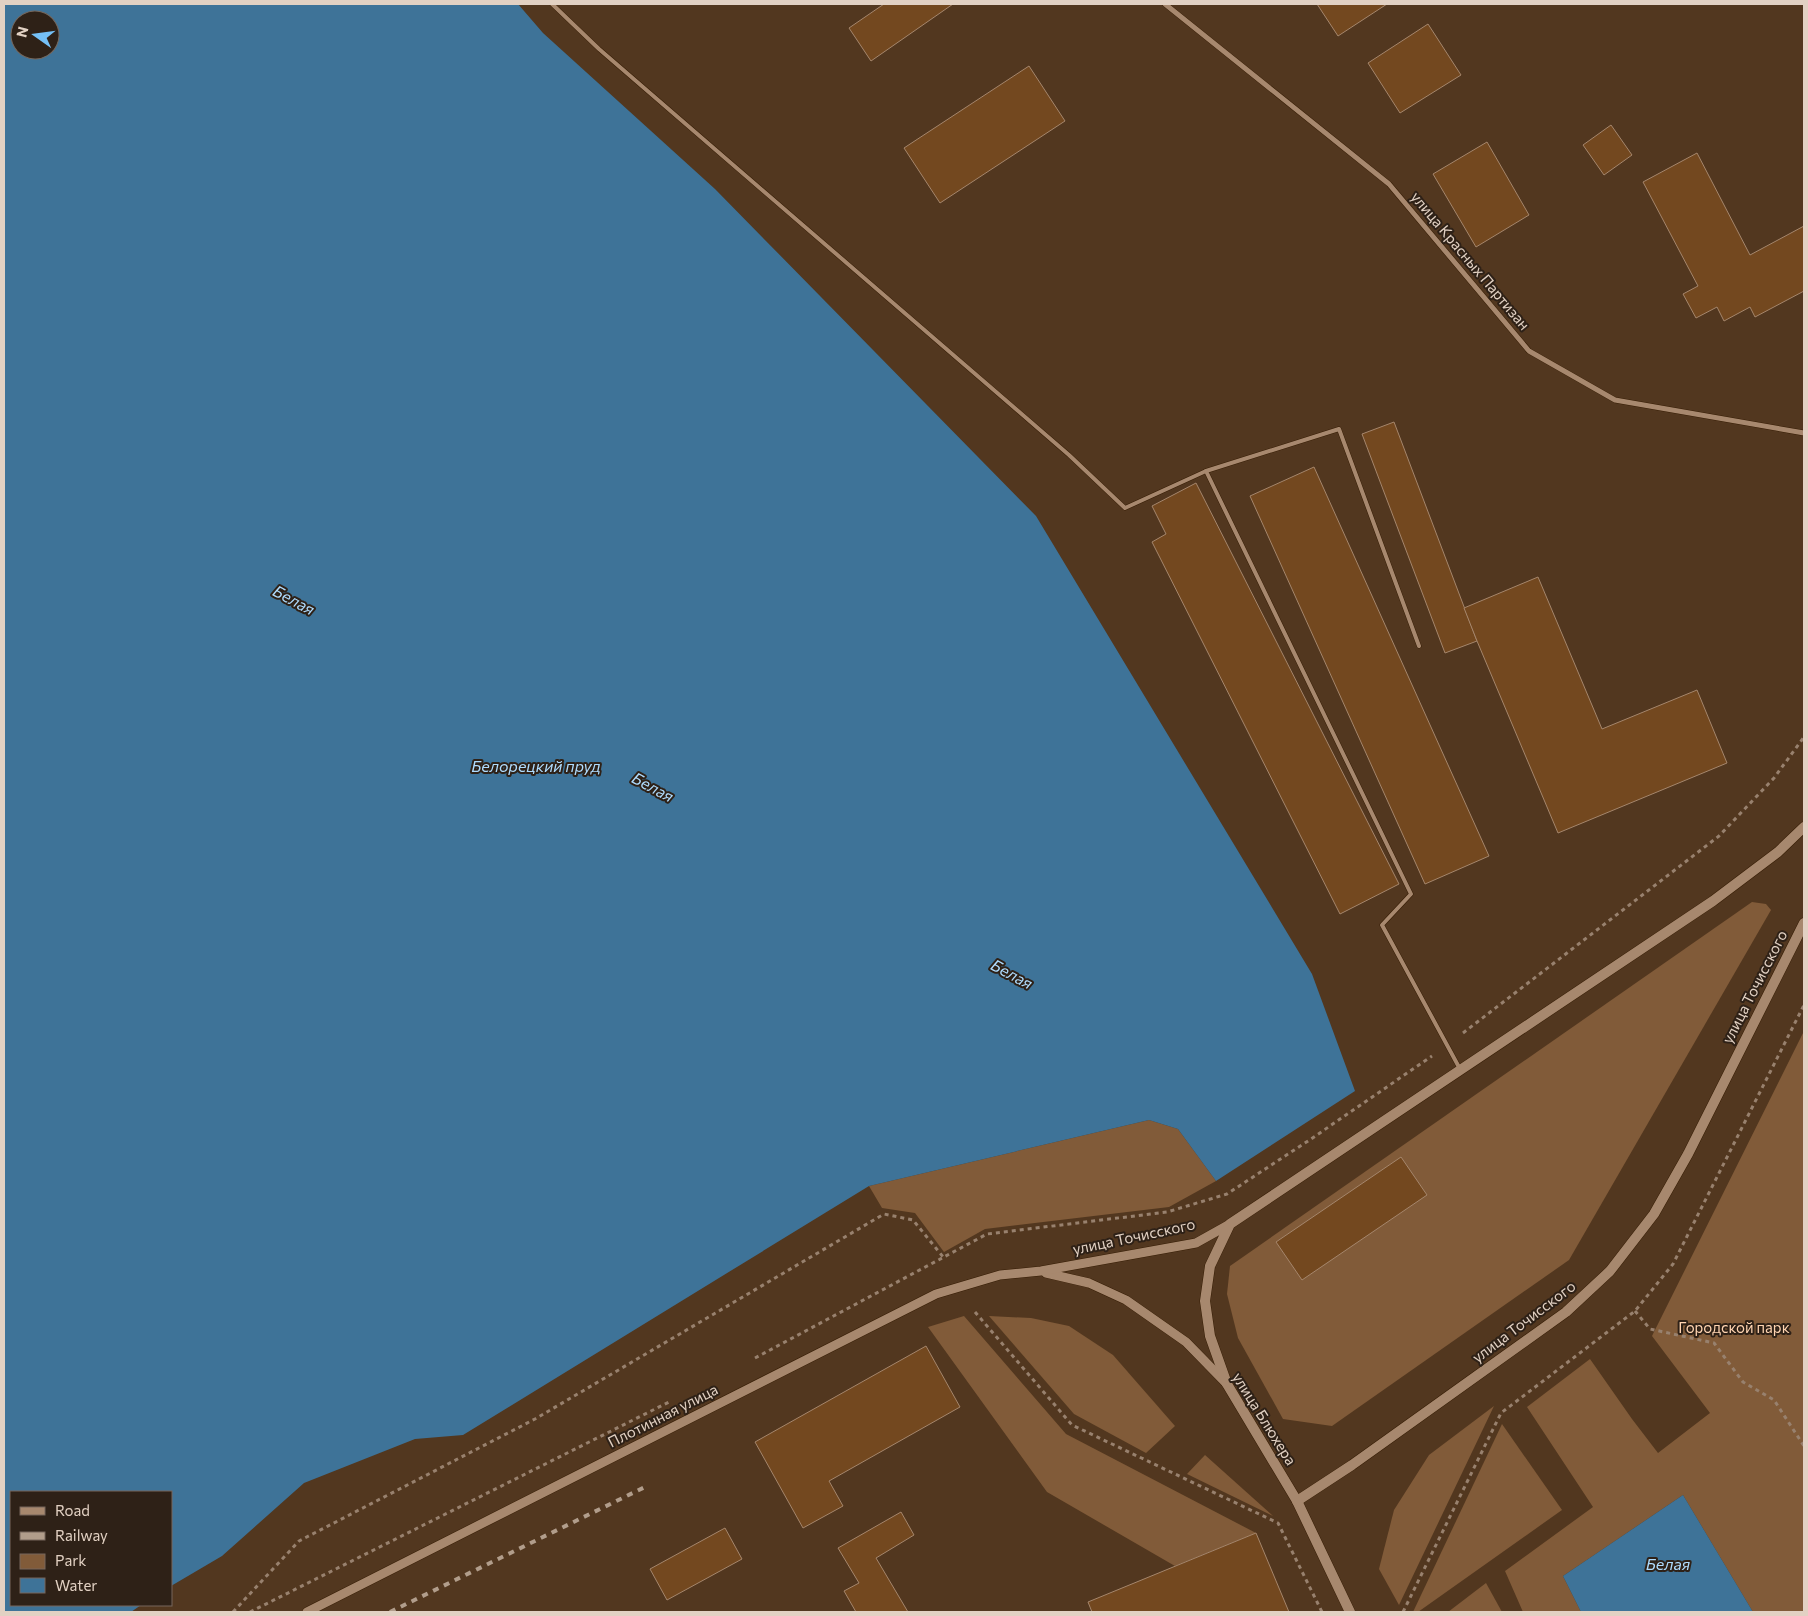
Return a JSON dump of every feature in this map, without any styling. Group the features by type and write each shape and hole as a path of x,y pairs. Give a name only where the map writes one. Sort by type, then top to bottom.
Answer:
{"main road":[{"name":"улица Точисского","path":"1230,1224 1713,900 1778,852 1804,827"},
{"name":"улица Точисского","path":"1297,1501 1352,1465 1566,1312 1610,1271 1654,1214 1688,1154 1804,923"},
{"path":"1227,1384 1210,1336 1205,1301 1210,1266 1230,1224"},
{"name":"улица Блюхера","path":"1227,1384 1297,1501 1350,1612"}],"street":[{"name":"улица Красных Партизан","path":"1165,4 1389,184 1529,352 1615,400 1804,433"},
{"name":"улица Точисского","path":"1041,1271 1196,1243 1230,1224"},
{"name":"улица Блюхера","path":"1041,1271 1089,1283 1126,1300 1186,1342 1227,1384"},
{"name":"Плотинная улица","path":"307,1612 936,1294 1000,1276 1041,1271"}],"lane":[{"path":"552,4 600,49 1069,455 1125,508 1206,471 1339,429 1419,646"},
{"path":"1206,471 1411,894 1382,925 1460,1069"}],"path":[{"path":"1311,1139 1447,1046 1719,836 1774,778 1804,736"},
{"path":"233,1612 299,1542 535,1419 884,1214 913,1220 944,1258"},
{"path":"1635,1311 1650,1329 1714,1343 1742,1382 1774,1400 1804,1446"},
{"path":"975,1312 1072,1425 1278,1523 1322,1612"},
{"path":"1403,1612 1502,1413"}],"green space":[{"path":"1752,902 1766,904 1771,910 1569,1260 1332,1426 1283,1419 1238,1338 1227,1294 1230,1266"},
{"name":"Городской парк","path":"1804,1031 1804,1612 1753,1612 1683,1495 1563,1576 1581,1612 1523,1612 1505,1571 1593,1507 1527,1407 1590,1359 1658,1453 1710,1413 1652,1336"},
{"path":"1149,1120 1178,1129 1216,1181 1169,1207 985,1229 944,1252 915,1213 882,1208 869,1186"},
{"path":"964,1316 1066,1434 1256,1533 1175,1566 1047,1492 928,1327"},
{"path":"989,1316 1031,1318 1069,1326 1113,1355 1175,1426 1146,1453 1074,1414"},
{"path":"1494,1406 1399,1605 1379,1569 1394,1510 1429,1455"},
{"path":"1502,1424 1562,1510 1418,1612 1413,1612"},
{"path":"1205,1455 1273,1516 1187,1474"},
{"path":"1486,1583 1502,1612 1448,1612"}],"water":[{"name":"Белорецкий пруд","path":"4,4 518,4 543,33 715,189 1036,516 1312,974 1355,1091 1216,1181 1178,1129 1149,1120 869,1186 463,1435 415,1439 304,1483 222,1556 172,1585 172,1491 10,1491 10,1606 140,1606 131,1612 4,1612"},
{"name":"Белая","path":"1683,1495 1753,1612 1581,1612 1563,1576"}],"building":[{"path":"884,4 953,4 871,61 849,28"},
{"path":"1317,4 1387,4 1338,36"},
{"path":"1428,24 1461,75 1400,113 1368,63"},
{"path":"1029,66 1065,121 940,203 904,148"},
{"path":"1611,125 1632,155 1604,175 1583,145"},
{"path":"1487,142 1529,215 1476,247 1433,174"},
{"path":"1697,153 1750,255 1804,226 1804,291 1755,317 1750,307 1724,321 1717,307 1696,318 1683,294 1698,286 1643,182"},
{"path":"1394,422 1477,641 1445,653 1362,434"},
{"path":"1314,467 1489,856 1425,884 1250,496"},
{"path":"1196,483 1399,884 1340,914 1152,542 1166,534 1152,506"},
{"path":"1538,577 1602,729 1697,690 1727,763 1558,833 1464,608"},
{"path":"1401,1157 1427,1195 1302,1280 1276,1242"},
{"path":"926,1346 960,1407 829,1481 843,1506 803,1528 755,1442"},
{"path":"901,1512 914,1535 876,1558 908,1612 856,1612 844,1591 859,1583 838,1548"},
{"path":"725,1528 742,1559 667,1600 650,1569"},
{"path":"1256,1533 1289,1612 1092,1612 1088,1602"}],"railway":[{"path":"390,1612 647,1486"}]}
